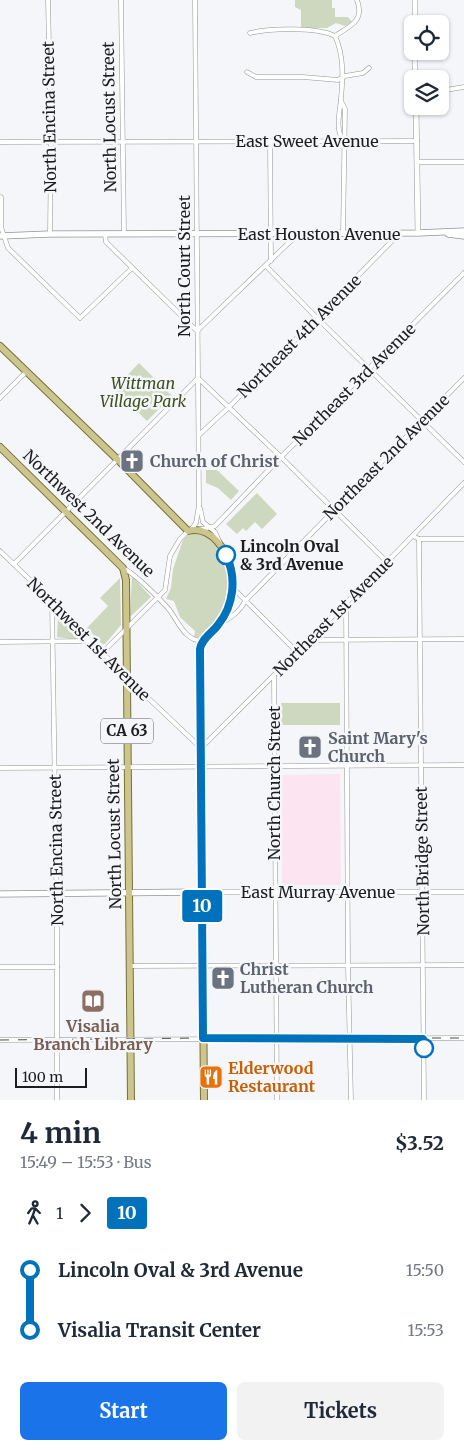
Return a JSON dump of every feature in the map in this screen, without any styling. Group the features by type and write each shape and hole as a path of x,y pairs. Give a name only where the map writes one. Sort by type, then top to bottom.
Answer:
{"main road":[{"name":"East Houston Avenue","path":"1,236 50,234 441,233 464,231"},
{"name":"East Houston Avenue","path":"441,233 464,236"},
{"path":"0,346 192,530 210,536 223,549 232,571 233,587 228,608 218,626 203,641 200,649 204,1100"},
{"name":"Northwest 2nd Avenue","path":"0,447 123,568"},
{"name":"North Locust Street","path":"123,568 126,580 130,1100"},
{"path":"0,894 202,892"}],"street":[{"name":"North Encina Street","path":"48,0 51,141 50,234"},
{"name":"North Locust Street","path":"121,0 124,234"},
{"name":"North Court Street","path":"192,530 196,523 199,505 198,234 194,0"},
{"path":"335,36 356,22 360,7 357,0"},
{"path":"415,0 415,15"},
{"path":"250,33 260,31 314,30 327,32 335,36 342,54 341,101 339,108 340,135 343,141 343,234"},
{"path":"247,72 256,77 302,77 338,80 363,73 369,68"},
{"path":"449,90 464,88"},
{"path":"416,115 418,233"},
{"path":"270,141 271,262"},
{"name":"East Sweet Avenue","path":"0,142 417,141"},
{"path":"417,162 464,162"},
{"path":"1,197 1,236 8,248 80,318 132,268"},
{"name":"Northeast 4th Avenue","path":"198,435 228,408 392,242 394,233"},
{"path":"105,234 106,242 198,331 298,234"},
{"path":"266,266 464,462"},
{"name":"Northeast 3rd Avenue","path":"215,526 464,273"},
{"path":"0,398 26,372"},
{"path":"14,564 198,378 387,562"},
{"name":"Northeast 2nd Avenue","path":"218,626 231,618 242,607 245,601 333,510 464,378"},
{"name":"Northeast 1st Avenue","path":"201,748 413,536 464,482"},
{"path":"199,505 203,522 215,532 223,549"},
{"path":"102,652 158,599 166,587 170,556 180,539 192,530 208,526 215,526 215,532"},
{"path":"413,536 419,539 464,539"},
{"name":"North Bridge Street","path":"419,539 424,1100"},
{"name":"Northwest 1st Avenue","path":"0,550 127,678 201,748"},
{"name":"Northwest 2nd Avenue","path":"123,568 130,572 158,599"},
{"path":"233,587 297,652"},
{"path":"158,599 167,607 185,634 196,640 203,641"},
{"name":"North Encina Street","path":"52,601 57,1100"},
{"path":"346,601 348,966 351,1100"},
{"path":"309,640 464,639"},
{"path":"0,642 91,641"},
{"name":"North Church Street","path":"274,675 276,1100"},
{"path":"0,768 464,765"},
{"name":"East Murray Avenue","path":"202,892 464,892"},
{"path":"129,966 464,965"},
{"path":"0,967 57,967"},
{"path":"0,1040 464,1038"}],"shaded area":[{"path":"340,774 341,885 282,885 282,775"}],"green space":[{"path":"295,0 332,0 332,8 335,8 335,17 348,17 352,22 345,26 336,23 327,28 301,28 301,10 295,7"},
{"name":"Wittman Village Park","path":"139,363 172,396 147,421 114,389"},
{"path":"206,470 217,470 239,491 231,500 218,488 206,483"},
{"path":"257,493 277,514 262,529 255,522 246,531 243,528 237,534 226,524"},
{"path":"197,533 211,540 221,552 226,567 228,583 226,600 220,616 211,629 198,638 194,637 195,631 180,617 174,601 166,599 171,588 173,569 183,540 189,534"},
{"path":"132,576 151,597 131,616 130,615"},
{"path":"120,578 121,625 105,644 102,644 87,628 108,606 100,598"},
{"path":"58,616 80,638 78,640 57,637"},
{"path":"281,703 340,703 340,725 281,725"}],"railway":[{"path":"0,1040 464,1038"}],"bus line":[{"name":"10","path":"226,555 232,571 233,587 228,608 218,626 203,641 200,649 203,1038 423,1039 424,1048"}],"place":[{"name":"Church of Christ","path":"132,461"},
{"name":"Lincoln Oval & 3rd Avenue","path":"226,555"},
{"name":"Saint Mary's Church","path":"310,747"},
{"name":"Christ Lutheran Church","path":"223,978"},
{"name":"Visalia Branch Library","path":"93,1001"},
{"name":"Elderwood Restaurant","path":"211,1077"}]}
